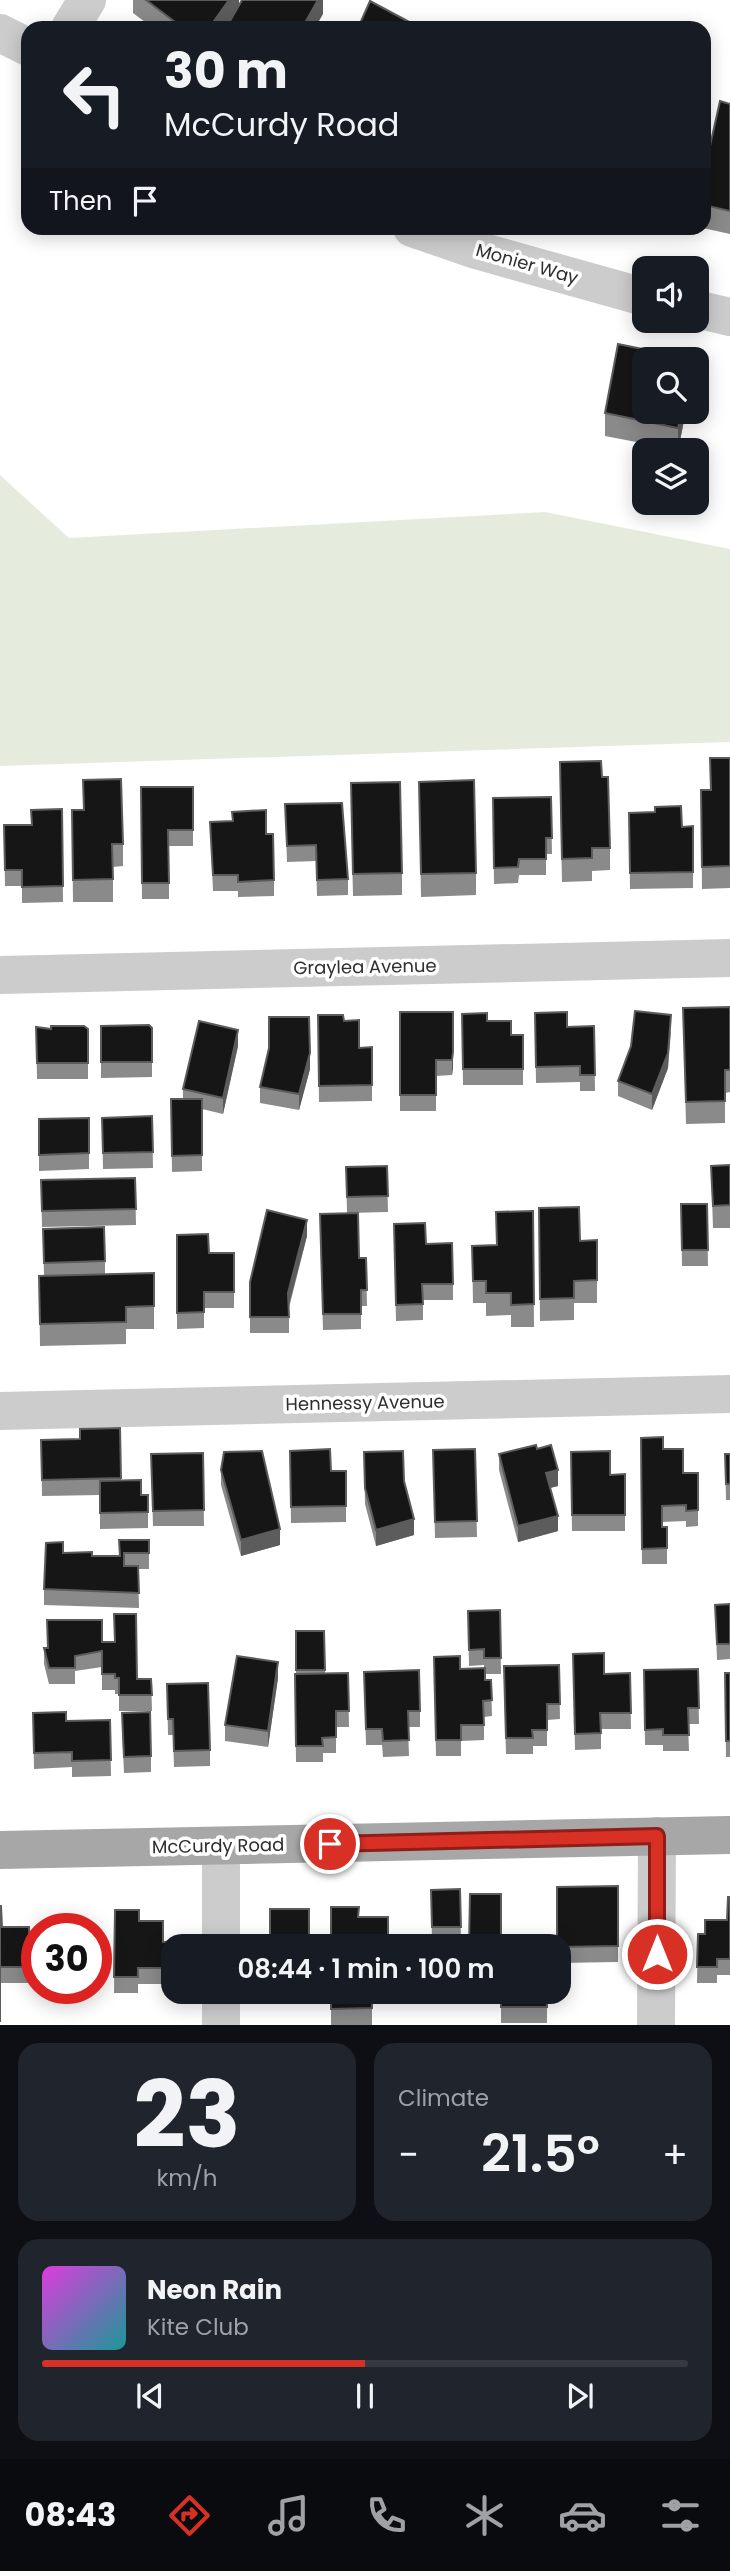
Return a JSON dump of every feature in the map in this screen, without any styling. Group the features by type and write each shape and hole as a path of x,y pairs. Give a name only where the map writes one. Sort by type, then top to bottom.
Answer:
{"main road":[{"name":"McCurdy Road","path":"0,1850 730,1835"}],"street":[{"path":"74,21 87,0"},
{"path":"0,33 21,44"},
{"name":"Monier Way","path":"432,235 632,294"},
{"path":"709,312 730,317"},
{"name":"Graylea Avenue","path":"0,975 730,958"},
{"name":"Hennessy Avenue","path":"0,1411 730,1394"},
{"path":"656,2025 657,1836"},
{"path":"221,1846 221,1934"},
{"path":"221,2004 221,2025"}],"shaded area":[{"path":"0,475 69,538 545,512 730,549 730,742 0,766"}],"building":[{"path":"146,0 229,0 214,21 174,21"},
{"path":"242,0 318,0 306,21 230,21"},
{"path":"370,1 407,21 361,21"},
{"path":"720,101 730,104 730,211 711,207 711,142"},
{"path":"618,344 633,347 632,419 605,413"},
{"path":"659,424 679,424 678,428"},
{"path":"710,758 730,758 730,866 702,867 701,790 711,790"},
{"path":"601,761 602,777 608,777 610,848 592,848 592,858 562,859 560,762"},
{"path":"121,779 123,844 112,844 113,879 73,880 72,810 84,810 83,780"},
{"path":"474,780 476,873 421,874 419,782"},
{"path":"400,782 402,873 353,874 351,783"},
{"path":"141,787 193,787 193,830 168,830 169,883 142,883"},
{"path":"551,797 552,838 546,838 546,859 519,859 518,867 494,868 493,798"},
{"path":"342,803 348,879 317,880 316,845 287,846 285,804"},
{"path":"681,806 682,827 693,826 693,872 630,873 629,813 655,812 655,807"},
{"path":"62,809 63,886 22,887 22,870 5,870 4,825 32,825 31,810"},
{"path":"266,810 266,834 273,834 274,880 238,882 238,875 213,875 210,822 233,821 232,812"},
{"path":"730,1007 730,1070 725,1070 725,1101 686,1102 683,1008"},
{"path":"635,1011 671,1015 668,1053 652,1094 618,1081 631,1046"},
{"path":"400,1012 453,1012 452,1060 436,1060 436,1095 400,1095"},
{"path":"567,1012 567,1027 594,1026 595,1075 580,1075 580,1066 536,1067 535,1013"},
{"path":"487,1013 487,1021 511,1021 511,1035 523,1035 523,1069 463,1069 462,1014"},
{"path":"318,1015 343,1015 344,1021 359,1020 359,1048 372,1047 372,1085 319,1086"},
{"path":"269,1017 309,1017 310,1053 299,1094 260,1087 269,1048"},
{"path":"199,1021 238,1030 223,1098 183,1089"},
{"path":"149,1025 152,1028 152,1062 101,1062 101,1026"},
{"path":"51,1026 84,1026 88,1029 88,1063 37,1063 36,1027 51,1029"},
{"path":"171,1099 202,1099 202,1155 172,1156"},
{"path":"152,1116 153,1152 103,1153 102,1118"},
{"path":"89,1118 89,1153 39,1155 39,1119"},
{"path":"730,1165 730,1205 713,1206 711,1166"},
{"path":"387,1166 388,1196 347,1197 346,1167"},
{"path":"135,1178 136,1209 42,1211 41,1180"},
{"path":"681,1204 707,1204 708,1250 682,1250"},
{"path":"579,1207 580,1241 597,1240 597,1280 574,1281 574,1298 540,1299 539,1208"},
{"path":"267,1210 307,1220 288,1293 289,1317 250,1317 250,1282"},
{"path":"533,1211 534,1304 511,1305 511,1293 486,1293 486,1281 473,1281 472,1246 497,1245 496,1212"},
{"path":"358,1213 359,1258 366,1258 367,1290 361,1290 361,1314 323,1314 320,1214"},
{"path":"425,1223 426,1244 452,1243 453,1284 422,1284 423,1304 396,1305 394,1224"},
{"path":"104,1227 105,1261 44,1263 43,1229"},
{"path":"208,1234 209,1253 234,1253 234,1292 204,1292 204,1312 177,1313 177,1235"},
{"path":"154,1273 154,1306 126,1307 126,1322 40,1324 39,1276"},
{"path":"120,1428 121,1478 42,1480 41,1440 80,1439 80,1429"},
{"path":"663,1437 663,1449 683,1449 683,1473 698,1473 698,1510 686,1511 686,1505 662,1506 662,1527 667,1527 667,1548 642,1549 641,1438"},
{"path":"536,1445 537,1449 551,1445 558,1470 546,1473 558,1516 518,1526 499,1454"},
{"path":"330,1449 331,1471 346,1471 346,1506 291,1507 290,1451"},
{"path":"475,1449 477,1521 435,1522 433,1450"},
{"path":"262,1451 280,1529 241,1540 221,1470 224,1452"},
{"path":"403,1451 404,1481 414,1519 376,1530 365,1488 364,1452"},
{"path":"610,1451 610,1475 625,1474 625,1515 572,1515 571,1452"},
{"path":"203,1453 204,1510 153,1511 151,1454"},
{"path":"725,1454 730,1454 730,1484 726,1484"},
{"path":"141,1480 141,1495 148,1495 148,1512 100,1513 100,1481"},
{"path":"119,1540 149,1540 149,1553 124,1553 124,1566 138,1566 139,1593 44,1589 46,1543 63,1542 63,1553 92,1552 92,1556 120,1556"},
{"path":"730,1604 730,1644 717,1644 715,1605"},
{"path":"500,1610 501,1658 484,1658 484,1649 469,1650 468,1611"},
{"path":"114,1614 136,1614 137,1679 151,1679 152,1695 119,1695 119,1678 115,1678 115,1674 102,1674 102,1651 75,1656 75,1668 49,1668 44,1648 48,1648 47,1620 102,1620 102,1642 115,1642"},
{"path":"296,1631 324,1631 325,1670 296,1670"},
{"path":"604,1653 604,1674 630,1673 631,1713 600,1713 601,1733 575,1734 573,1654"},
{"path":"237,1656 278,1662 268,1731 225,1725"},
{"path":"460,1656 460,1669 485,1668 485,1680 491,1680 492,1700 483,1701 484,1725 461,1725 461,1740 436,1740 434,1657"},
{"path":"559,1665 560,1704 547,1704 547,1730 532,1730 533,1738 506,1738 504,1666"},
{"path":"698,1669 699,1708 688,1708 689,1735 663,1735 663,1729 645,1730 644,1670"},
{"path":"419,1670 420,1711 408,1711 409,1740 383,1741 382,1729 366,1729 364,1672"},
{"path":"348,1673 349,1711 336,1711 336,1737 322,1738 323,1746 296,1746 295,1674"},
{"path":"725,1673 730,1673 730,1741 726,1741"},
{"path":"208,1683 210,1750 174,1751 173,1719 168,1719 167,1684"},
{"path":"66,1712 66,1721 110,1720 111,1760 72,1761 72,1752 34,1753 33,1713"},
{"path":"150,1712 151,1756 124,1757 122,1713"},
{"path":"618,1886 618,1946 571,1947 571,1934 557,1934 557,1887"},
{"path":"460,1889 461,1927 432,1927 431,1890"},
{"path":"470,1894 501,1894 501,1934 469,1934"},
{"path":"728,1897 730,1959 717,1959 717,1967 697,1967 698,1934 705,1934 705,1920 727,1920"},
{"path":"1,1906 2,1927 21,1927 21,1967 0,1967"},
{"path":"331,1907 359,1907 358,1917 388,1917 388,1934 331,1934"},
{"path":"270,1909 309,1909 309,1934 270,1934"},
{"path":"115,1910 139,1910 139,1921 163,1921 161,1968 138,1968 138,1977 114,1977"},
{"path":"331,2004 372,2004 372,2008 331,2009"},
{"path":"501,2004 547,2004 547,2007 501,2007"}],"route":[{"path":"330,1844 657,1836 657,1954"}]}
